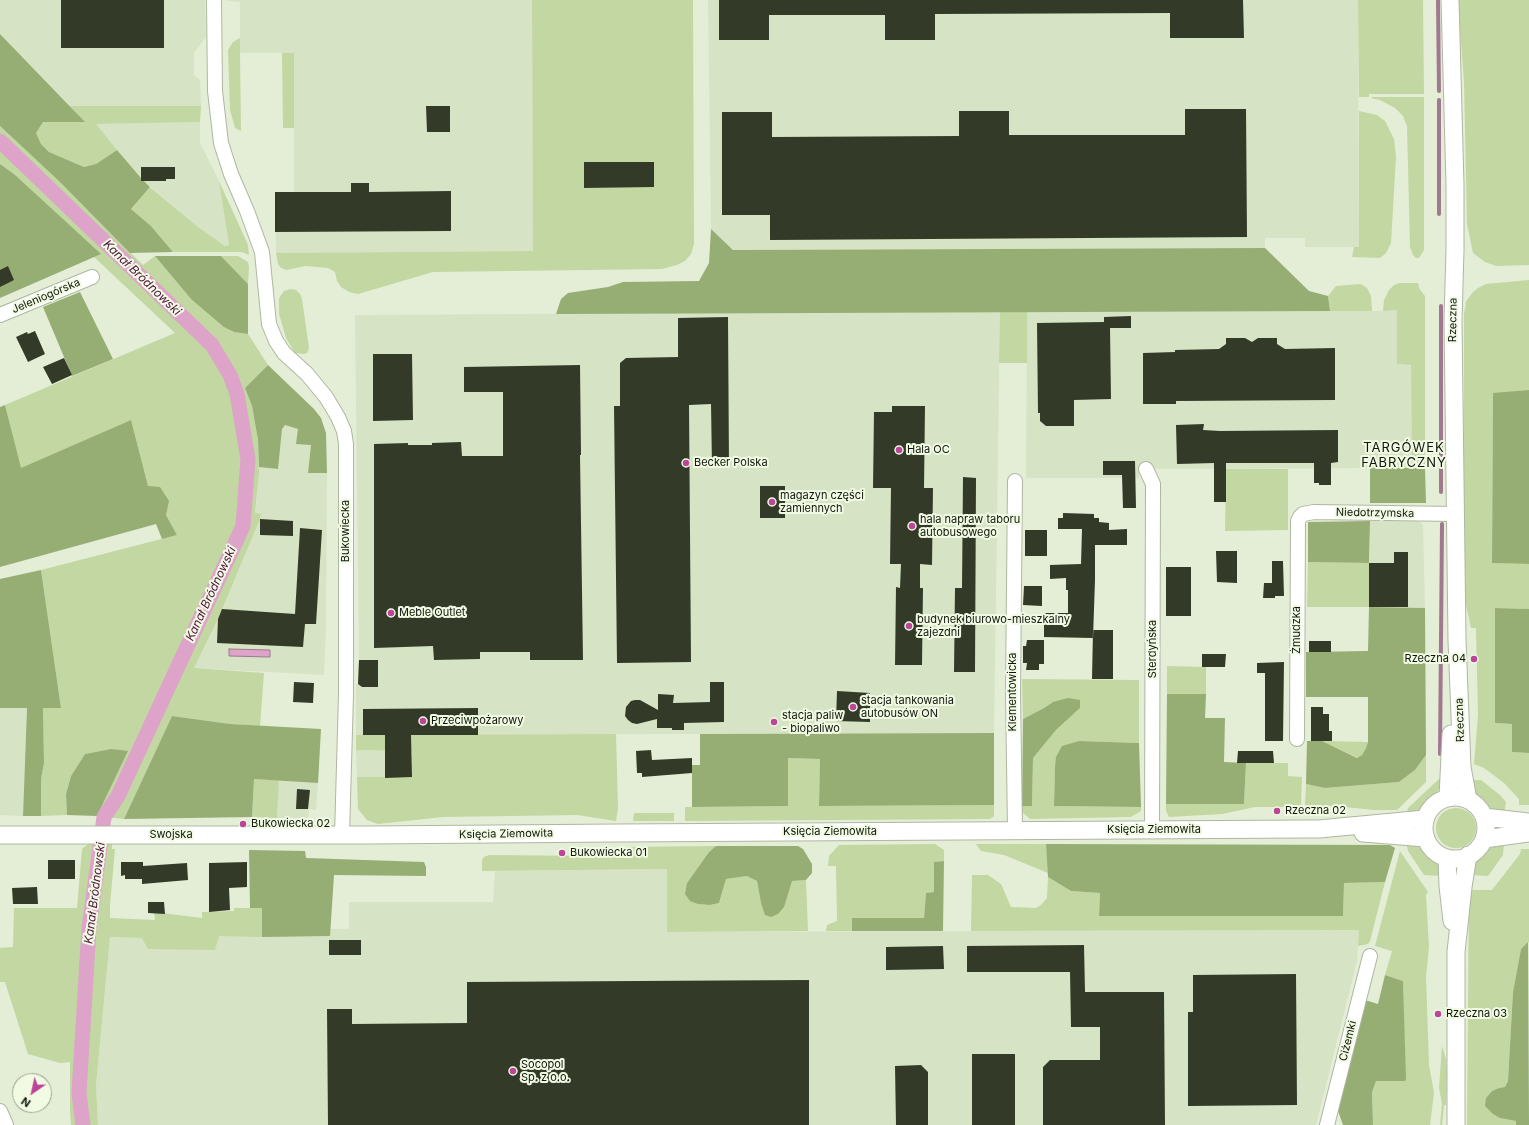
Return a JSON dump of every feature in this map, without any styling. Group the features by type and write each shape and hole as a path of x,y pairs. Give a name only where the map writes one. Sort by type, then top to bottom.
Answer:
{"street":[{"name":"Bukowiecka","path":"214,0 215,91 221,143 231,174 247,211 262,252 269,324 276,341 284,353 307,374 326,397 338,417 344,431 346,444 346,694 342,836"},
{"name":"Rzeczna","path":"1450,0 1455,192 1453,320 1457,640 1462,767 1468,800"},
{"name":"Jeleniogórska","path":"0,315 92,277"},
{"name":"Sterdyńska","path":"1146,469 1153,484 1152,831"},
{"name":"Klementowicka","path":"1014,830 1013,693 1015,481"},
{"name":"Niedotrzymska","path":"1298,521 1304,514 1314,512 1456,514"},
{"name":"Żmudzka","path":"1297,739 1298,521"},
{"name":"Rzeczna","path":"1448,798 1457,640"},
{"path":"1458,797 1468,800 1474,804 1484,817 1486,828 1484,838 1475,851 1468,855 1458,858 1447,858 1433,850 1426,838 1424,829 1425,819 1429,810 1436,802 1448,798 1458,797"},
{"path":"1484,817 1529,822"},
{"name":"Księcia Ziemowita","path":"342,836 1319,829 1425,819"},
{"name":"Księcia Ziemowita","path":"1319,829 1426,838"},
{"path":"1484,838 1529,833"},
{"name":"Swojska","path":"0,835 342,836"},
{"path":"1456,1125 1456,952 1468,855"},
{"path":"1447,858 1448,886 1456,952"},
{"name":"Ciżemki","path":"1327,1125 1370,956"},
{"path":"0,1110 6,1125"}],"shaded area":[{"path":"0,0 205,0 206,37 194,53 194,75 200,80 201,106 70,106 0,34"},
{"path":"228,0 532,0 533,251 276,253 275,192 294,192 294,53 240,53 240,2"},
{"path":"708,0 1358,0 1359,247 1305,247 1305,238 1265,238 1265,248 733,250 711,229"},
{"path":"200,122 200,143 219,181 229,245 225,246 198,227 144,181 141,181 141,178 95,124"},
{"path":"1397,310 1397,364 1411,365 1412,468 1146,469 1139,470 1139,478 1026,478 1027,311"},
{"path":"1000,311 994,733 356,735 356,684 358,684 359,660 355,315"},
{"path":"284,425 298,429 311,445 308,473 327,473 326,626 324,675 194,668 218,619 260,519 255,513 259,467 278,469 282,429"},
{"path":"1370,521 1419,521 1423,525 1425,608 1369,607"},
{"path":"229,649 270,650 270,657 229,656"},
{"path":"27,707 23,816 0,815 0,708"},
{"path":"356,750 412,751 412,777 357,777"},
{"path":"279,780 318,783 316,810 309,809 308,819 277,818"},
{"path":"668,869 668,932 1359,930 1357,961 1316,1125 98,1125 96,1085 110,937 142,938 214,950 218,936 329,936 330,929 349,929 349,902 493,902 495,871"}],"green space":[{"path":"532,0 693,0 694,244 691,254 685,261 662,269 433,272 358,294 349,292 341,287 337,281 335,272 328,268 306,266 286,270 281,268 278,264 276,253 533,251"},
{"path":"1358,0 1423,0 1424,94 1369,94 1369,97 1359,97"},
{"path":"1459,0 1529,0 1529,265 1496,266 1485,262 1473,253 1467,224 1464,82"},
{"path":"0,34 85,122 43,122 36,133 41,144 49,152 84,167 96,164 117,150 141,178 141,181 144,181 150,187 131,209 151,226 173,252 130,253 61,183 0,126"},
{"path":"240,38 241,131 235,128 230,110 228,50 233,42"},
{"path":"282,53 294,53 294,128 283,128"},
{"path":"1424,97 1424,250 1419,258 1416,258 1413,255 1410,247 1407,126 1403,116 1395,108 1380,100 1371,98"},
{"path":"70,106 201,106 200,122 96,124 117,150 96,164 84,167 49,152 41,144 36,133 43,122 84,122"},
{"path":"1359,111 1377,115 1385,121 1394,139 1396,157 1391,243 1386,253 1380,258 1352,257 1354,247 1359,247"},
{"path":"0,126 61,183 143,265 155,256 191,299 234,332 248,334 268,365 245,388 252,406 258,440 259,473 255,513 261,514 260,519 218,619 194,668 264,673 260,726 230,724 172,716 124,819 97,816 127,752 111,749 85,754 71,776 66,794 67,815 41,816 41,779 44,763 43,707 61,708 41,570 177,535 166,515 168,501 148,487 131,420 20,469 5,405 175,333 94,257 100,254 14,174 0,164"},
{"path":"0,164 14,174 101,254 0,298"},
{"path":"219,181 248,245 249,255 242,252 173,252 151,226 131,209 150,187 198,227 225,246 229,245"},
{"path":"711,229 733,250 1265,248 1309,291 1328,296 1330,311 556,314 561,299 568,293 608,287 623,282 699,281 709,263"},
{"path":"155,256 221,256 248,284 248,334 234,332 224,327 191,299"},
{"path":"221,256 238,256 248,262 248,284"},
{"path":"1529,280 1529,390 1493,394 1492,563 1529,564 1529,609 1495,608 1495,723 1512,724 1512,752 1529,753 1529,805 1519,805 1519,799 1504,783 1484,768 1474,764 1478,715 1476,628 1471,628 1464,596 1464,313 1465,303 1478,288 1486,284"},
{"path":"1400,283 1418,283 1419,288 1425,296 1425,468 1412,468 1411,365 1397,364 1397,310 1383,311 1384,300 1389,290 1394,285"},
{"path":"1361,284 1367,288 1371,296 1372,311 1330,311 1328,296 1336,286"},
{"path":"291,289 296,290 302,299 309,348 307,353 304,354 295,353 286,338 279,314 279,299 284,291"},
{"path":"80,292 113,359 72,376 43,307"},
{"path":"1000,311 1027,311 1027,363 999,363"},
{"path":"268,365 314,409 321,418 326,433 327,473 308,473 311,445 296,444 298,429 285,425 282,429 278,469 259,467 258,440 252,406 245,388"},
{"path":"1529,390 1529,564 1492,563 1493,393"},
{"path":"5,405 21,468 131,420 148,486 160,487 169,501 166,515 177,535 162,539 156,524 0,567 0,407"},
{"path":"1370,468 1425,468 1426,503 1370,503"},
{"path":"1226,469 1288,469 1288,530 1225,531"},
{"path":"1370,521 1369,563 1308,562 1308,522"},
{"path":"1308,562 1369,563 1369,607 1307,607"},
{"path":"41,570 61,708 43,708 44,763 41,779 41,816 23,816 27,708 0,708 0,579"},
{"path":"1369,607 1425,608 1426,755 1415,770 1399,782 1325,788 1306,784 1307,741 1322,741 1357,758 1362,755 1366,748 1368,742 1368,697 1306,697 1306,652 1368,651"},
{"path":"1495,608 1529,609 1529,753 1512,752 1512,724 1495,723"},
{"path":"1167,666 1206,667 1206,694 1167,694"},
{"path":"1022,679 1139,680 1139,743 1079,741 1055,767 1054,806 1141,807 1141,811 1131,817 1030,819 1022,812 1022,806 1032,806 1033,758 1056,730 1080,708 1053,702 1023,719"},
{"path":"1167,694 1206,694 1205,718 1225,718 1224,762 1246,763 1244,804 1166,804"},
{"path":"1068,698 1080,700 1080,708 1056,730 1033,758 1032,806 1022,806 1023,719 1053,702"},
{"path":"172,716 230,724 321,729 318,783 254,779 252,817 124,819"},
{"path":"994,733 994,805 819,806 820,759 788,758 788,806 692,807 692,765 700,765 700,734"},
{"path":"616,734 618,808 616,821 577,815 443,817 378,824 367,820 358,809 357,777 411,777 412,751 356,750 356,735"},
{"path":"1079,741 1139,743 1141,807 1054,806 1056,757 1062,746"},
{"path":"1322,741 1368,742 1362,755 1358,758"},
{"path":"111,749 128,751 97,816 67,815 66,794 71,776 85,754"},
{"path":"1426,755 1426,782 1397,810 1374,810 1335,806 1305,806 1306,784 1325,788 1399,782 1415,770"},
{"path":"788,758 820,759 819,806 994,805 994,816 990,819 685,821 685,807 788,806"},
{"path":"1246,763 1288,763 1288,776 1302,777 1301,807 1255,807 1222,814 1169,817 1166,811 1166,804 1244,804"},
{"path":"254,779 279,780 277,818 252,817"},
{"path":"1439,779 1442,779 1439,789 1427,805 1418,812 1406,815 1408,808"},
{"path":"1470,780 1481,780 1500,795 1506,802 1504,814 1493,811 1480,800 1472,788"},
{"path":"1460,808 1467,811 1473,817 1476,828 1475,836 1467,845 1460,848 1452,848 1445,845 1437,836 1436,824 1439,817 1448,809"},
{"path":"634,813 674,813 674,821 633,821"},
{"path":"1406,842 1419,845 1429,853 1441,866 1443,876 1424,875 1408,851"},
{"path":"88,844 112,844 112,849 115,849 110,918 155,920 154,912 202,918 202,912 234,911 234,908 263,908 262,937 219,936 215,950 148,949 142,938 110,937 96,1085 98,1125 71,1125 70,1062 60,1063 28,1054 5,982 0,982 0,948 13,947 14,908 77,908 82,849"},
{"path":"935,844 944,850 944,861 934,862 934,892 926,893 924,918 852,918 852,931 826,931 827,925 837,921 836,866 828,866 829,856 839,845"},
{"path":"976,844 1046,844 1048,873 1004,855 981,851"},
{"path":"1046,844 1390,845 1395,848 1385,882 1344,883 1343,916 1099,916 1100,893 1071,891 1048,877"},
{"path":"1504,844 1503,855 1488,876 1470,875 1474,864 1482,854 1489,848"},
{"path":"716,846 709,852 687,883 698,904 710,905 719,903 726,879 747,876 757,881 761,903 789,888 792,881 806,880 808,931 667,932 667,869 482,871 482,860 484,857 489,855 595,856 626,847"},
{"path":"716,846 798,846 803,849 812,864 812,873 806,880 792,881 784,907 778,914 771,917 765,915 757,881 747,876 726,879 719,903 710,905 698,904 690,901 685,894 687,883 709,852"},
{"path":"1521,849 1529,849 1529,942 1521,949 1513,992 1508,1081 1505,1087 1492,1091 1486,1098 1500,1118 1516,1121 1516,1125 1467,1125 1469,890 1492,890 1520,854"},
{"path":"249,850 305,851 306,858 424,862 426,867 426,876 334,875 330,936 262,937 262,908 250,908"},
{"path":"1400,851 1428,892 1426,895 1429,947 1426,977 1429,1065 1434,1093 1430,1125 1373,1125 1372,1092 1376,1081 1405,1081 1403,981 1385,975 1392,951 1375,946"},
{"path":"944,861 943,931 852,931 852,918 924,918 926,893 934,892 934,862"},
{"path":"972,875 988,875 1001,884 1011,907 1036,908 1041,905 1047,898 1048,877 1071,891 1100,893 1099,916 1343,916 1344,883 1385,882 1370,941 1368,944 1358,946 1359,930 971,931"},
{"path":"1528,942 1529,1125 1516,1125 1516,1121 1500,1118 1493,1114 1485,1106 1486,1098 1492,1091 1505,1087 1508,1081 1513,992 1521,949"},
{"path":"1385,975 1403,981 1406,1079 1405,1081 1376,1081 1372,1092 1373,1125 1343,1125 1337,1108 1365,1000 1378,1004"},
{"path":"1442,1046 1446,1059 1447,1075 1446,1105 1444,1105 1442,1125 1440,1125 1442,1104 1439,1088"}],"building":[{"path":"61,0 164,0 164,48 61,48"},
{"path":"719,0 1243,0 1244,38 1170,38 1170,13 935,14 935,40 885,40 885,15 769,15 769,40 719,40"},
{"path":"426,106 450,106 450,132 427,132"},
{"path":"1185,109 1246,109 1247,237 770,240 770,215 722,215 722,112 772,112 772,137 959,136 959,111 1009,111 1009,135 1185,135"},
{"path":"584,162 654,162 654,187 584,188"},
{"path":"141,167 175,167 175,179 166,179 166,181 141,181"},
{"path":"351,183 369,183 369,192 451,191 451,231 275,232 275,192 351,192"},
{"path":"8,266 14,280 0,287 0,270"},
{"path":"1131,316 1131,328 1110,328 1111,399 1074,400 1074,426 1046,426 1040,421 1040,413 1038,413 1037,323 1104,322 1104,317"},
{"path":"728,317 729,467 712,467 711,404 689,405 691,662 617,663 614,406 620,406 620,363 626,358 678,357 678,318"},
{"path":"35,331 45,354 28,362 16,337 27,332 28,334"},
{"path":"1226,338 1245,338 1252,342 1258,338 1277,338 1277,344 1285,349 1335,348 1335,400 1176,401 1176,404 1143,404 1143,353 1175,352 1175,350 1219,349 1226,344"},
{"path":"373,354 412,354 413,420 373,421"},
{"path":"64,358 72,375 52,384 43,367"},
{"path":"580,365 583,660 530,660 530,652 480,652 480,659 434,660 433,646 374,648 374,444 408,443 408,445 432,445 432,443 461,442 462,456 503,456 503,392 464,392 464,367"},
{"path":"892,406 925,406 924,488 933,488 932,565 920,564 920,588 923,588 922,665 895,665 896,587 900,588 901,564 890,564 891,488 873,488 874,412 892,412"},
{"path":"1204,424 1203,430 1220,431 1338,430 1338,462 1331,463 1331,485 1319,485 1319,483 1314,483 1314,463 1226,463 1226,502 1214,502 1214,463 1177,464 1176,425"},
{"path":"1103,461 1135,461 1136,508 1123,508 1122,475 1103,475"},
{"path":"963,477 976,478 975,672 954,672 955,588 962,588"},
{"name":"magazyn części zamiennych","path":"760,486 785,486 785,518 760,518"},
{"path":"1063,513 1094,514 1094,518 1099,518 1099,522 1109,523 1109,530 1127,529 1127,545 1095,545 1093,638 1044,637 1044,613 1068,613 1068,590 1066,590 1066,578 1050,579 1050,565 1081,564 1082,529 1058,529 1058,518 1063,518"},
{"path":"260,519 293,521 293,536 260,535"},
{"path":"300,528 322,530 316,624 305,624 303,647 217,643 218,619 222,609 295,614"},
{"path":"1025,530 1047,530 1047,556 1025,556"},
{"path":"1216,551 1237,551 1237,583 1217,582"},
{"path":"1394,552 1408,552 1408,607 1369,607 1369,563 1394,563"},
{"path":"1272,561 1283,561 1284,596 1263,598 1264,583 1272,583"},
{"path":"1166,567 1191,567 1191,616 1166,616"},
{"path":"1024,586 1042,586 1042,606 1023,605"},
{"path":"1093,630 1113,630 1113,679 1092,679"},
{"path":"1027,640 1044,640 1044,664 1039,664 1039,670 1026,670 1027,663 1023,663 1023,646 1026,646"},
{"path":"1309,641 1331,641 1331,652 1309,652"},
{"path":"1202,654 1226,654 1225,667 1202,667"},
{"path":"359,660 378,660 378,687 362,687 358,684"},
{"path":"1284,662 1283,741 1265,741 1265,673 1257,673 1257,663"},
{"path":"294,682 314,683 313,703 293,702"},
{"path":"710,682 724,682 724,722 684,723 684,730 672,730 672,728 657,728 657,719 637,724 632,723 625,716 626,707 631,701 635,700 640,700 658,710 658,694 674,695 673,703 710,702"},
{"name":"stacja tankowania autobusów ON","path":"837,691 870,693 870,722 836,721"},
{"path":"1311,707 1323,707 1323,714 1329,714 1329,731 1332,731 1332,741 1311,741"},
{"path":"478,708 478,735 411,735 412,777 385,778 385,735 363,735 363,709"},
{"path":"651,750 652,760 692,758 692,773 642,777 642,773 637,773 636,751"},
{"path":"1238,751 1273,751 1274,763 1237,763"},
{"path":"297,789 310,790 308,809 296,809"},
{"path":"48,860 75,860 75,879 48,879"},
{"path":"121,862 143,862 143,866 187,863 188,880 142,884 142,879 125,879 125,875 121,876"},
{"path":"247,862 247,887 229,888 230,910 209,912 209,863"},
{"path":"37,887 38,904 13,904 12,888"},
{"path":"148,902 164,902 165,914 148,913"},
{"path":"329,940 361,940 361,955 329,955"},
{"path":"1084,945 1085,992 1164,992 1165,1125 1043,1125 1043,1067 1050,1060 1100,1060 1100,1027 1071,1027 1070,972 967,972 967,946"},
{"path":"943,946 944,969 886,970 886,947"},
{"path":"1296,974 1297,1105 1188,1106 1188,1012 1193,1012 1193,975"},
{"path":"809,980 809,1125 328,1125 327,1009 352,1009 352,1024 467,1023 467,982"},
{"path":"972,1054 1015,1054 1015,1125 972,1125"},
{"path":"921,1065 928,1072 928,1125 896,1125 895,1066"}],"waterway":[{"path":"1438,0 1439,91"},
{"path":"1439,100 1439,214"},
{"name":"Kanał Bródnowski","path":"0,141 212,345 230,375 237,394 248,459 243,526 118,796 104,817 89,928 79,1093 83,1125"},
{"path":"1441,306 1441,492"},
{"path":"1440,754 1442,524"}],"place":[{"name":"Hala OC","path":"899,450"},
{"name":"Becker Polska","path":"686,463"},
{"name":"magazyn części zamiennych","path":"772,502"},
{"name":"hala napraw taboru autobusowego","path":"912,526"},
{"name":"Meble Outlet","path":"391,613"},
{"name":"budynek biurowo-mieszkalny zajezdni","path":"909,626"},
{"name":"Rzeczna 04","path":"1474,659"},
{"name":"stacja tankowania autobusów ON","path":"853,707"},
{"name":"Przeciwpożarowy","path":"423,721"},
{"name":"stacja paliw - biopaliwo","path":"774,722"},
{"name":"Rzeczna 02","path":"1277,811"},
{"name":"Bukowiecka 02","path":"243,824"},
{"name":"Bukowiecka 01","path":"562,853"},
{"name":"Rzeczna 03","path":"1438,1014"},
{"name":"Socopol Sp. z o.o.","path":"513,1071"}],"district":[{"name":"TARGÓWEK FABRYCZNY","path":"1404,456"}]}
